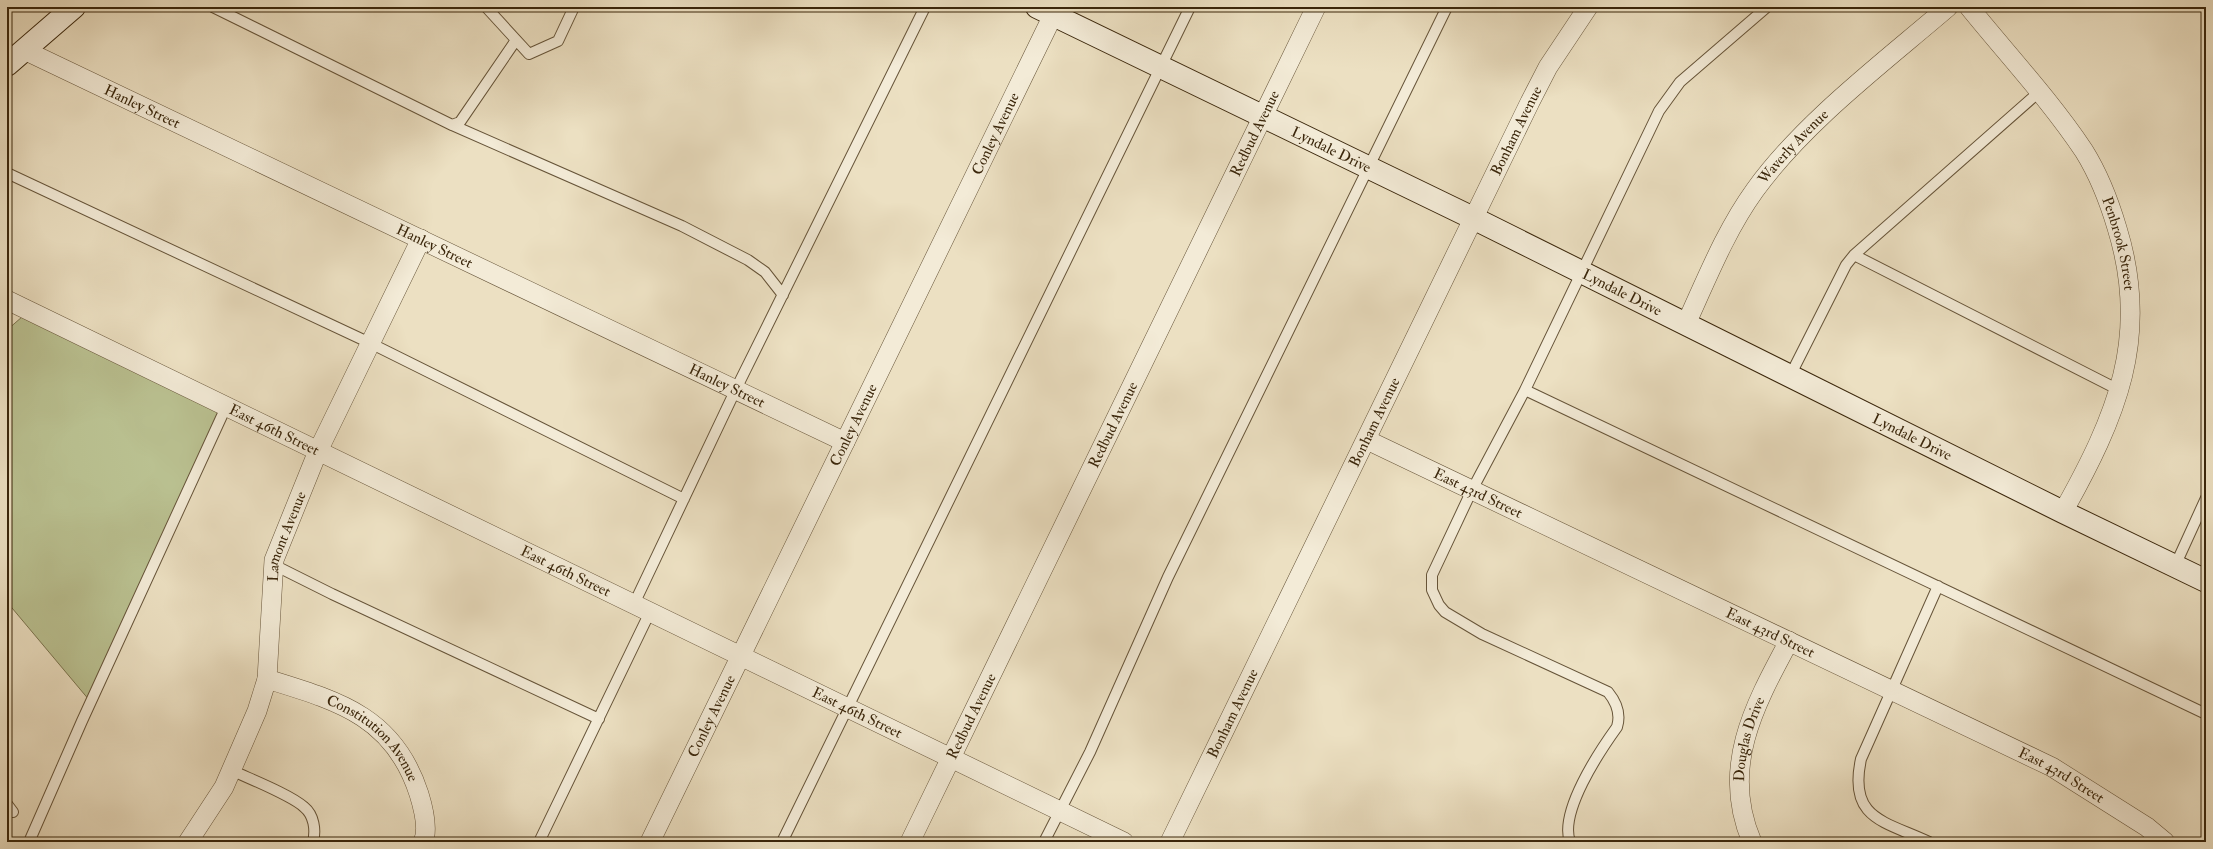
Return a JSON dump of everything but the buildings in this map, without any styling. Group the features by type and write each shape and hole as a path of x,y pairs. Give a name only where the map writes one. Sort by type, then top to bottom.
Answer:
{"street":[{"path":"7,65 74,7"},
{"name":"Redbud Avenue","path":"910,842 1316,7"},
{"name":"Bonham Avenue","path":"1170,842 1548,67 1588,7"},
{"name":"Waverly Avenue","path":"1686,324 1733,224 1767,174 1801,137 1849,92 1948,7"},
{"name":"Penbrook Street","path":"1969,7 2039,92 2084,151 2110,204 2128,271 2131,311 2130,338 2124,372 2110,417 2093,459 2063,512"},
{"name":"Lyndale Drive","path":"1049,10 1162,67 1475,219 2063,512 2206,581"},
{"name":"Conley Avenue","path":"650,842 845,442 1049,10"},
{"name":"Hanley Street","path":"24,50 845,442"},
{"name":"Lamont Avenue","path":"188,842 224,787 257,711 267,679 274,564 318,451 421,239"},
{"name":"East 46th Street","path":"7,300 1124,842"},
{"name":"East 43rd Street","path":"1367,440 2052,767 2147,827 2165,842"},
{"name":"Douglas Drive","path":"1752,842 1740,803 1739,777 1742,748 1757,704 1789,641"},
{"name":"Constitution Avenue","path":"267,679 323,696 346,706 368,720 386,737 402,757 414,779 421,803 425,829 423,842"}],"lane":[{"path":"213,7 452,125 682,226 748,260 765,272 783,295"},
{"path":"486,7 529,54 558,41 574,7"},
{"path":"539,842 598,719 684,499 736,390 925,7"},
{"path":"782,842 1190,7"},
{"path":"1044,842 1090,752 1168,577 1447,7"},
{"path":"1570,842 1568,837 1569,817 1577,796 1617,727 1619,719 1616,704 1608,692 1459,622 1439,606 1432,590 1432,575 1472,490 1525,390 1659,111 1680,82 1766,7"},
{"path":"452,125 460,122 516,40"},
{"path":"1790,376 1846,265 1854,255 2039,92"},
{"path":"7,173 370,343 684,499"},
{"path":"1854,255 2118,390"},
{"path":"1525,390 2206,714"},
{"path":"29,842 82,721 226,407"},
{"path":"2175,566 2206,498"},
{"path":"274,564 332,594 598,719"},
{"path":"1929,842 1871,814 1865,808 1858,792 1858,774 1861,759 1938,586"},
{"path":"232,770 305,807 312,820 314,834 313,842"}],"green space":[{"path":"30,310 226,406 90,701 7,602 7,330"}]}
